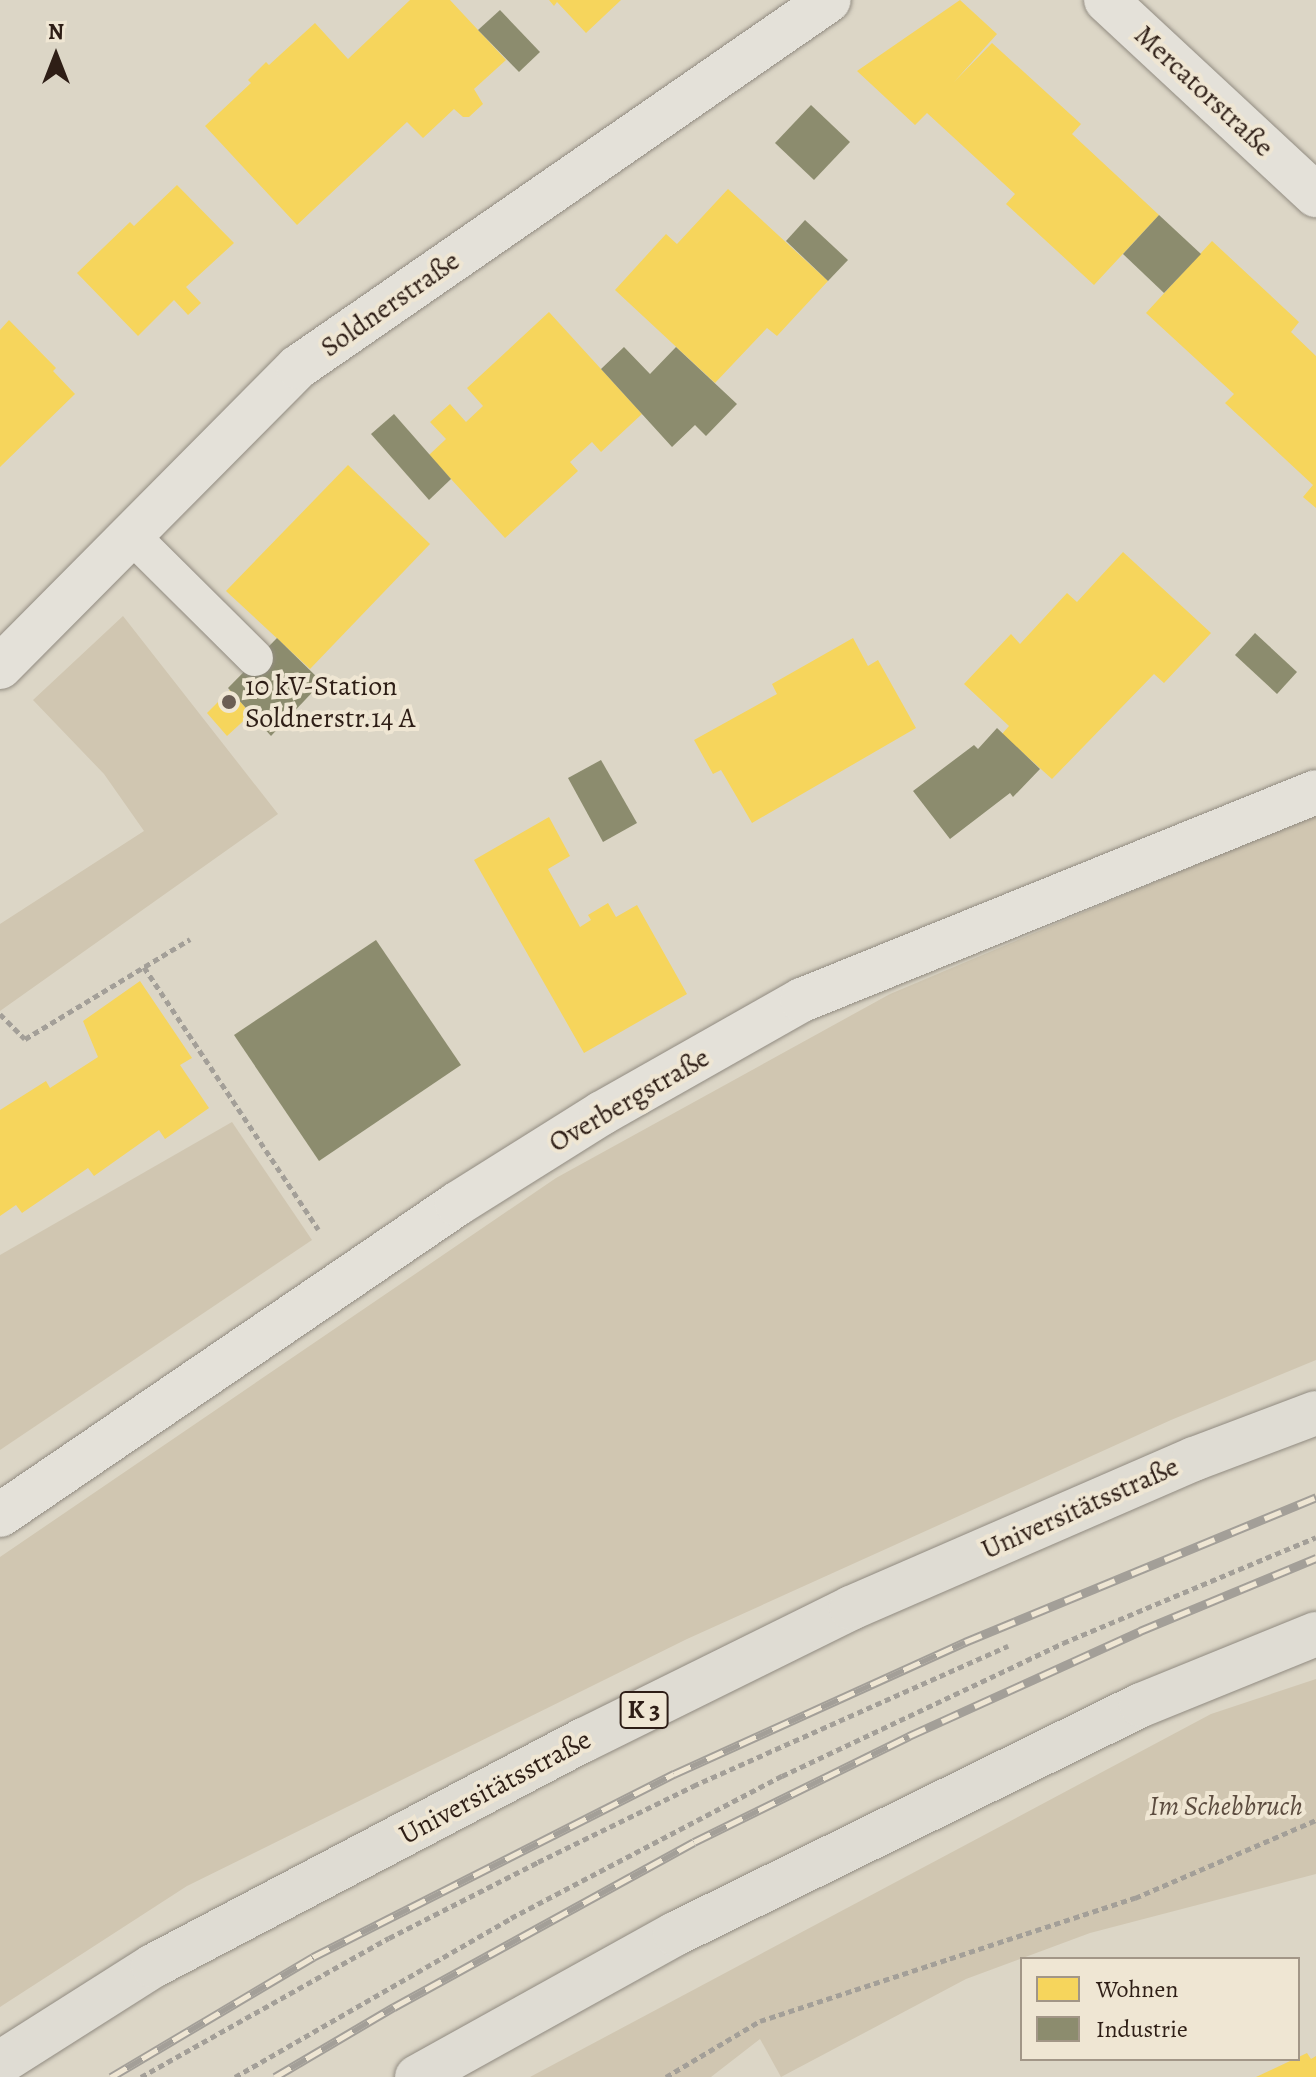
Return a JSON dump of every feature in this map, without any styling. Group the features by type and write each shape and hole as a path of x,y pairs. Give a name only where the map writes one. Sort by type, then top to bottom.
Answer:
{"highway":[{"name":"Universitätsstraße","path":"0,2063 153,1966 584,1740 836,1615 1194,1459 1316,1413"},
{"path":"417,2077 675,1934 1141,1705 1316,1634"}],"street":[{"name":"Soldnerstraße","path":"0,667 298,367 829,0"},
{"name":"Mercatorstraße","path":"1106,0 1311,182"},
{"name":"Overbergstraße","path":"0,1515 457,1204 602,1113 802,1000 1316,792"}],"lane":[{"path":"130,534 255,658"}],"path":[{"path":"0,1014 25,1039 190,939"},
{"path":"144,967 284,1178"},
{"path":"235,2077 511,1918 782,1776 1063,1643 1316,1537"},
{"path":"141,2077 389,1938 538,1862 693,1786 1008,1646"},
{"path":"666,2077 760,2021 1135,1898 1316,1820"}],"green space":[{"path":"123,616 278,814 0,1011 0,924 144,831 104,774 33,700"},
{"path":"1316,814 1316,1360 1171,1420 687,1639 187,1886 0,2007 0,1557 556,1178 890,994"},
{"path":"232,1122 312,1240 0,1450 0,1255"},
{"name":"Im Schebbruch","path":"1316,1679 1316,1874 1090,1933 1020,1957 966,1979 781,2077 760,2039 711,2077 530,2077 1211,1714"}],"building: Wohnen":[{"path":"410,0 450,0 506,60 474,89 483,104 469,117 463,117 454,109 423,138 407,122 297,225 205,126 251,83 248,80 266,62 269,65 315,23 348,59"},
{"path":"549,0 621,0 586,33 557,2 554,6"},
{"path":"960,0 997,34 954,82 992,43 1081,124 1072,134 1159,215 1094,285 1006,204 1015,194 927,113 915,125 857,71"},
{"path":"177,185 234,243 186,287 201,303 188,315 174,300 138,336 77,273 130,222 134,226"},
{"path":"728,189 828,281 777,336 767,328 715,383 615,290 666,234 677,244"},
{"path":"1212,241 1299,322 1291,332 1316,356 1316,508 1303,497 1313,485 1225,403 1234,394 1146,313"},
{"path":"549,312 642,414 601,452 592,442 570,462 578,471 505,538 429,455 446,439 430,422 450,404 466,422 483,406 467,388"},
{"path":"9,320 56,368 53,371 75,394 0,467 0,330"},
{"path":"348,465 430,544 310,669 226,591"},
{"path":"1123,552 1211,633 1164,683 1154,674 1052,779 1002,734 1009,726 964,684 1011,634 1020,644 1067,593 1077,602"},
{"path":"853,638 868,666 878,660 916,728 752,823 721,770 713,774 694,740 777,694 772,684"},
{"name":"10 kV-Station Soldnerstr.14 A","path":"230,690 251,714 227,736 207,713"},
{"path":"549,817 570,856 548,869 580,927 591,920 588,915 608,903 616,917 637,905 687,994 584,1053 474,860"},
{"path":"140,981 192,1058 180,1065 209,1108 165,1139 159,1130 94,1176 88,1168 22,1213 16,1205 0,1216 0,1110 46,1081 50,1088 98,1057 83,1021"},
{"path":"1307,2053 1311,2059 1316,2056 1316,2077 1256,2077 1290,2061 1300,2061 1300,2056"}],"building: Industrie":[{"path":"500,10 540,52 519,72 478,30"},
{"path":"811,105 850,142 814,180 775,143"},
{"path":"1159,215 1201,254 1164,293 1123,254"},
{"path":"805,220 848,260 828,281 786,241"},
{"path":"624,347 650,374 676,347 737,404 706,436 695,425 672,447 601,369"},
{"path":"394,414 451,479 429,500 371,434"},
{"path":"1255,633 1297,672 1277,694 1235,655"},
{"path":"277,638 322,682 271,736 228,688"},
{"path":"997,728 1040,769 1013,797 1010,793 950,839 913,791 974,745 978,749"},
{"path":"601,760 637,823 603,842 568,778"},
{"path":"376,940 461,1065 319,1161 234,1035"}],"railway":[{"path":"111,2077 313,1957 674,1774 965,1642 1316,1497"},
{"path":"275,2077 394,2007 694,1842 909,1736 1140,1631 1316,1558"}],"place":[{"name":"10 kV-Station Soldnerstr.14 A","path":"229,702"}]}
